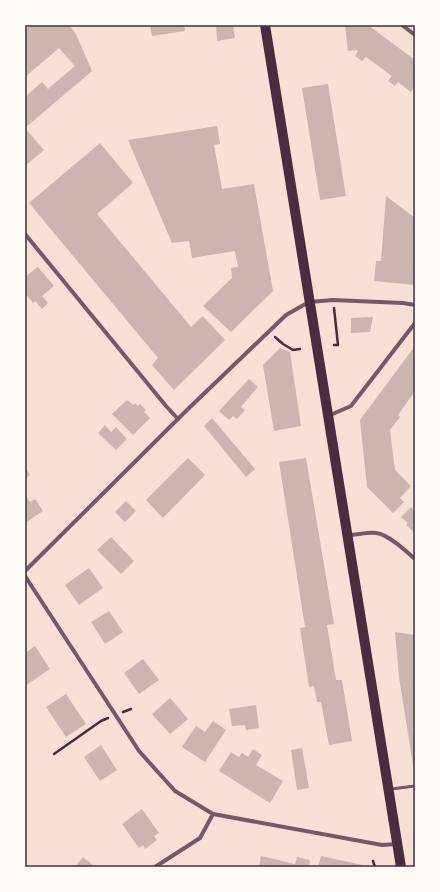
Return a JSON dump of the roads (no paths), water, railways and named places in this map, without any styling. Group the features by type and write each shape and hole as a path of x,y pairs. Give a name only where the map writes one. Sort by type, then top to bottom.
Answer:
{"main road":[{"path":"266,25 309,302 401,867"}],"street":[{"path":"402,25 415,35"},
{"path":"25,234 178,419"},
{"path":"25,571 178,419 286,315 309,302 333,300 361,300 415,305"},
{"path":"328,416 351,406 415,323"},
{"path":"347,536 375,532 383,535 406,551 415,560"},
{"path":"25,576 139,751 175,791 213,814 382,844 397,844"},
{"path":"155,867 200,838 213,814"}],"lane":[{"path":"388,790 415,786"}]}
